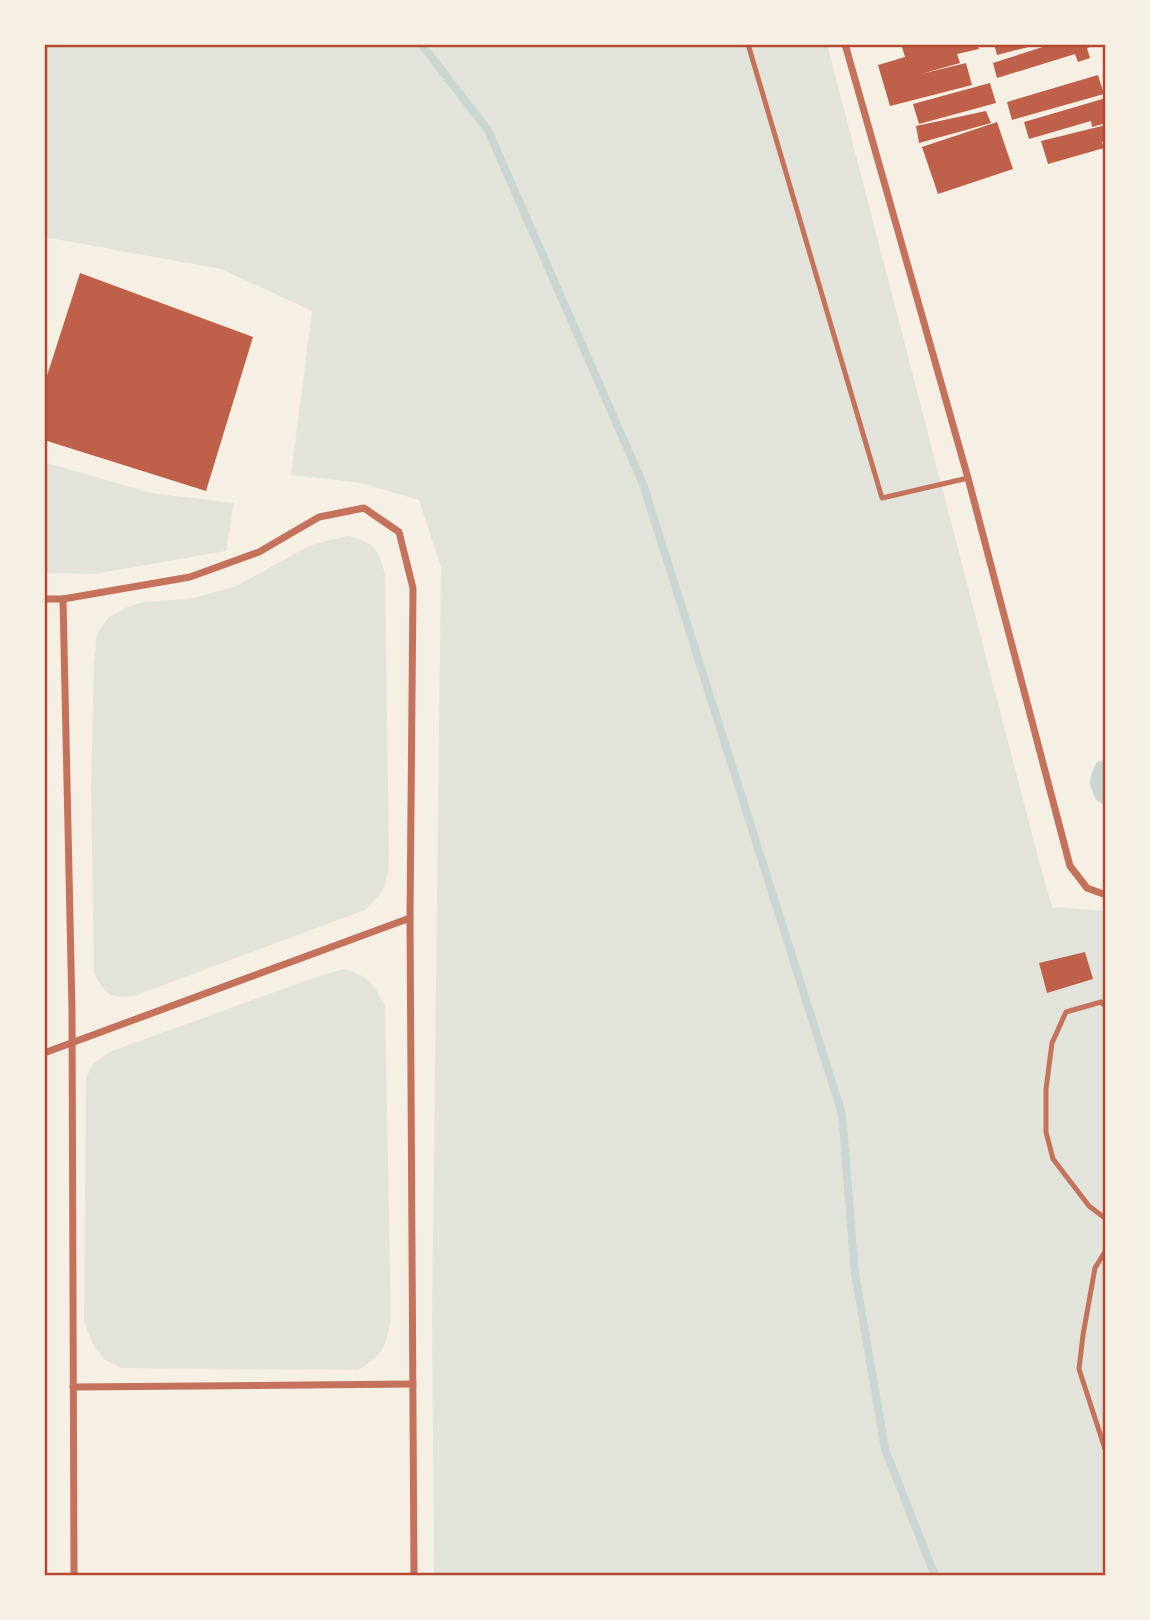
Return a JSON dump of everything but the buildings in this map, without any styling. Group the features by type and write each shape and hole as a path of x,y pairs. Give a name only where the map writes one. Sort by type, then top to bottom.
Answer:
{"street":[{"path":"845,44 968,478 1070,866 1087,888 1106,895"},
{"path":"44,599 64,599 190,577 258,552 319,517 364,508 398,532 413,588 410,918 414,1576"},
{"path":"64,599 72,1043 74,1576"},
{"path":"44,1053 410,918"},
{"path":"73,1387 413,1384"}],"lane":[{"path":"748,44 882,498 968,478"},
{"path":"1106,1007 1101,1002 1066,1012 1052,1043 1045,1089 1046,1132 1053,1159 1089,1206 1106,1219"},
{"path":"1106,1250 1095,1268 1079,1369 1106,1452"}],"shaded area":[{"path":"44,44 827,44 1052,907 1106,911 1106,1576 434,1574 432,1318 441,567 419,500 361,483 291,475 312,311 221,269 44,237"},
{"path":"44,462 151,493 234,503 226,551 94,574 44,573"},
{"path":"349,536 365,541 374,548 385,574 389,857 384,887 365,910 134,996 119,997 110,994 94,974 91,787 97,633 109,617 125,608 144,602 190,599 236,586 309,546"},
{"path":"1106,760 1106,805 1097,801 1090,782 1097,762"},
{"path":"345,969 370,982 385,1007 391,1316 383,1348 374,1359 358,1370 121,1368 105,1360 93,1344 84,1321 86,1078 93,1064 109,1052"}],"waterway":[{"path":"421,44 488,130 643,484 842,1114 855,1273 885,1449 935,1576"}]}
